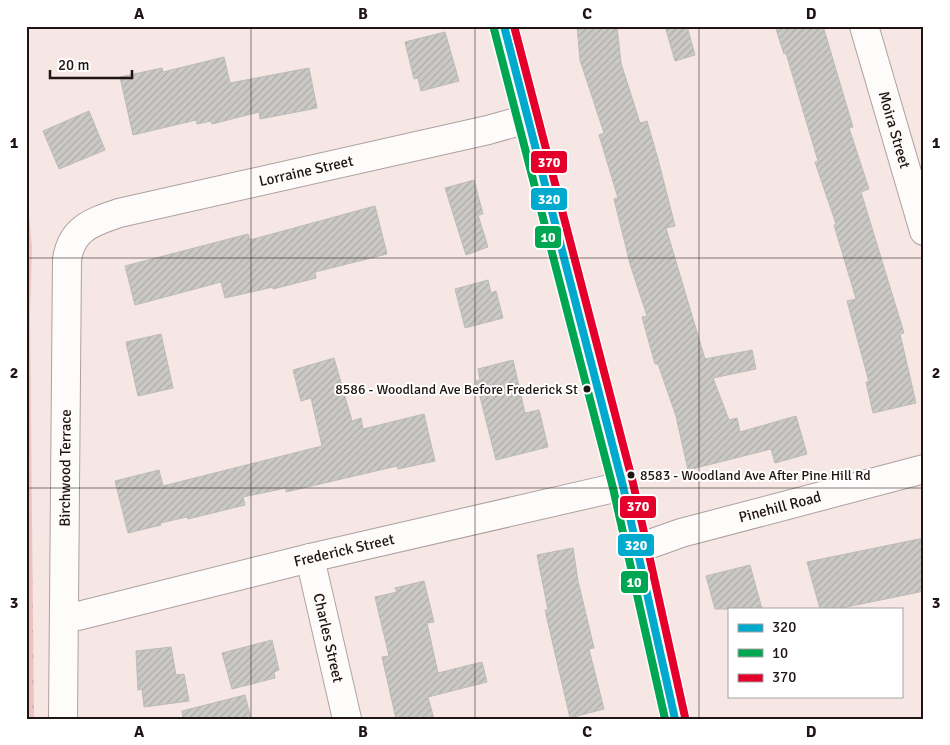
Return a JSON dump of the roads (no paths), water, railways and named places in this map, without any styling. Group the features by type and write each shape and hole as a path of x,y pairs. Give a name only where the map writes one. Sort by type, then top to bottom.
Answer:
{"main road":[{"path":"504,26 623,486 675,719"}],"street":[{"name":"Moira Street","path":"864,26 924,231"},
{"name":"Lorraine Street","path":"87,224 119,214 488,130 527,118"},
{"name":"Birchwood Terrace","path":"63,719 67,260 75,236 87,224"},
{"name":"Pinehill Road","path":"636,549 681,534 924,469"},
{"name":"Frederick Street","path":"64,616 78,616 310,558 623,486"},
{"name":"Charles Street","path":"310,558 347,719"}],"place":[{"name":"8586 - Woodland Ave Before Frederick St","path":"587,389"},
{"name":"8583 - Woodland Ave After Pine Hill Rd","path":"631,475"}]}
